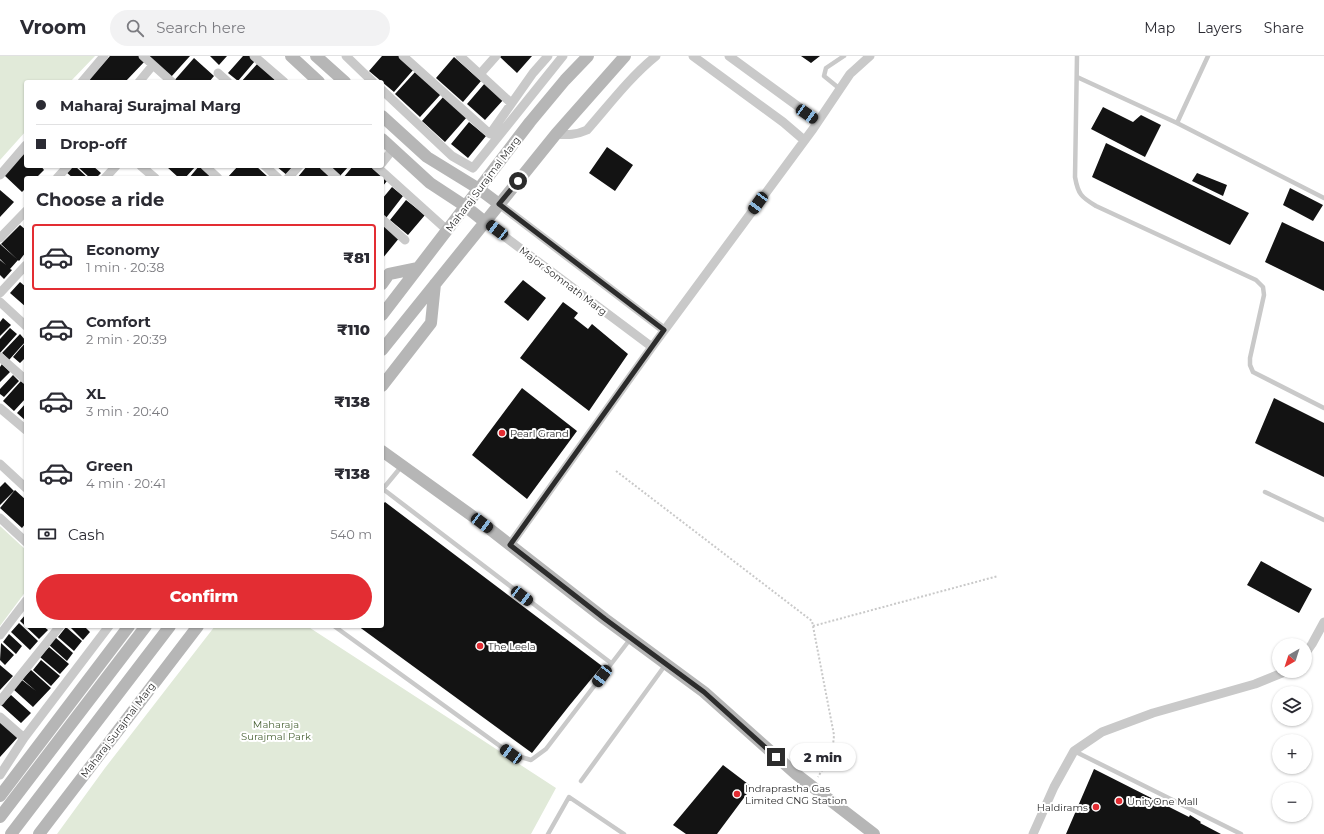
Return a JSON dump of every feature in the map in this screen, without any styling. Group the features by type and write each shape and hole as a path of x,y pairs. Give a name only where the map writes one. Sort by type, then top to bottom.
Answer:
{"main road":[{"path":"291,56 317,80"},
{"path":"316,56 343,80"},
{"name":"Maharaj Surajmal Marg","path":"384,313 530,122 565,80 588,56"},
{"path":"384,348 556,134 625,56"},
{"path":"384,118 427,157 479,189 499,204"},
{"name":"Major Somnath Marg","path":"384,141 430,183 465,206 485,222"},
{"path":"384,281 389,274 418,268"},
{"path":"384,383 431,322 435,284"},
{"path":"385,455 402,465 510,545 704,692 796,774 874,834"},
{"path":"0,796 127,628"},
{"path":"0,817 144,628"},
{"path":"12,834 168,628"},
{"name":"Maharaj Surajmal Marg","path":"39,834 196,628"},
{"path":"12,781 23,788"}],"street":[{"path":"84,80 104,56"},
{"path":"143,56 170,80"},
{"path":"254,56 282,80"},
{"path":"346,56 371,80"},
{"path":"403,56 490,134 533,73 548,56"},
{"path":"460,56 511,104"},
{"path":"480,74 496,56"},
{"path":"384,92 452,156 473,168 563,56"},
{"path":"556,134 569,136 579,134 587,130 630,81 656,56"},
{"path":"693,56 783,122 804,140"},
{"path":"728,56 818,121"},
{"path":"510,545 664,330 818,121 850,74 870,56"},
{"path":"141,80 153,66"},
{"path":"218,74 226,80"},
{"path":"0,175 24,147"},
{"path":"384,159 393,149"},
{"path":"59,176 66,168"},
{"path":"107,176 114,168"},
{"path":"143,168 153,176"},
{"path":"207,168 216,176"},
{"path":"267,168 276,176"},
{"path":"290,176 297,168"},
{"path":"326,168 335,176"},
{"path":"382,168 447,230"},
{"path":"499,204 664,330"},
{"path":"0,238 24,213"},
{"path":"384,221 405,240"},
{"name":"Major Somnath Marg","path":"485,222 652,347"},
{"path":"0,293 24,266"},
{"path":"0,302 24,323"},
{"path":"0,358 24,378"},
{"path":"0,408 24,428"},
{"path":"0,464 24,486"},
{"path":"0,518 24,540"},
{"path":"0,636 24,604"},
{"path":"1312,644 1324,622"},
{"path":"0,701 58,628"},
{"path":"1,773 24,738 107,628"},
{"path":"1033,834 1054,787 1074,751 1102,732 1120,724 1153,713 1255,684 1272,677"},
{"path":"0,717 24,738"}],"lane":[{"path":"840,89 824,76 826,68 844,56"},
{"path":"1077,56 1075,177 1077,190 1082,198 1096,206 1256,280 1263,287 1264,295 1250,358 1250,365 1253,372 1324,408"},
{"path":"1177,123 1208,56"},
{"path":"1077,77 1177,123 1324,198"},
{"path":"384,488 402,465"},
{"path":"384,492 611,663"},
{"path":"1265,492 1324,520"},
{"path":"337,628 511,754 531,760 546,749 631,638"},
{"path":"581,782 592,764 666,664"},
{"path":"1074,751 1241,834"},
{"path":"548,834 569,797 624,834"}],"path":[{"path":"616,471 812,621 834,735 833,748 813,787"},
{"path":"813,626 998,576"}],"green space":[{"path":"0,56 95,56 72,80 24,80 24,133 0,160"},
{"path":"0,526 24,548 24,594 0,626"},
{"name":"Maharaja Surajmal Park","path":"213,628 310,628 556,788 531,834 57,834 105,768"}],"building":[{"path":"110,56 141,56 146,60 127,80 89,79"},
{"path":"147,56 190,56 171,77"},
{"path":"210,56 227,56 219,65"},
{"path":"243,56 250,56 255,61 239,80 228,73"},
{"path":"382,56 399,56 414,69 394,92 384,84 384,80 380,80 369,71"},
{"path":"532,56 517,73 500,57"},
{"path":"801,56 820,56 811,63"},
{"path":"454,57 481,81 463,102 436,78"},
{"path":"194,58 214,76 211,80 175,80"},
{"path":"258,63 275,79 274,80 243,80"},
{"path":"416,71 441,94 420,117 395,94"},
{"path":"485,83 504,99 485,120 467,104"},
{"path":"444,96 467,117 445,142 422,121"},
{"path":"1103,107 1133,122 1141,115 1161,125 1145,157 1091,129"},
{"path":"469,122 486,136 468,158 451,144"},
{"path":"1106,143 1249,213 1230,245 1092,177"},
{"path":"607,147 633,165 615,191 589,173"},
{"path":"24,153 24,168 42,168 44,170 38,176 24,176 24,190 22,192 3,174"},
{"path":"69,168 77,168 86,176 71,176 66,172"},
{"path":"79,168 95,168 101,173 98,176 88,176"},
{"path":"168,168 194,168 187,176 177,176"},
{"path":"197,168 203,168 213,176 191,176"},
{"path":"236,168 258,168 267,176 229,176"},
{"path":"278,168 295,168 288,176"},
{"path":"305,168 323,168 333,176 299,176"},
{"path":"328,168 347,168 340,176"},
{"path":"351,168 372,168 381,176 345,176"},
{"path":"1197,173 1227,185 1223,196 1192,181"},
{"path":"392,187 403,196 386,218 384,216 384,197"},
{"path":"1290,188 1323,205 1313,221 1283,205"},
{"path":"0,190 14,202 0,217"},
{"path":"406,200 425,215 408,235 390,220"},
{"path":"1282,222 1324,242 1324,291 1265,262"},
{"path":"384,224 400,237 384,257"},
{"path":"20,225 24,228 24,255 19,261 1,244"},
{"path":"0,244 18,260 4,279 0,275 0,260 6,265 0,259"},
{"path":"523,280 546,298 528,321 504,302"},
{"path":"20,282 24,285 24,305 10,293"},
{"path":"563,302 578,313 574,318 588,329 592,324 628,354 589,411 520,358"},
{"path":"3,318 11,325 0,336 0,322"},
{"path":"10,328 17,334 0,353 0,339"},
{"path":"20,334 24,339 24,343 9,360 2,353"},
{"path":"24,344 24,359 20,363 13,357"},
{"path":"2,364 10,372 0,382 0,367"},
{"path":"13,375 19,381 4,397 0,394 0,389"},
{"path":"21,381 24,383 24,400 14,411 3,401"},
{"path":"522,388 577,431 527,499 472,455"},
{"path":"1274,398 1324,423 1324,477 1255,443"},
{"path":"24,405 24,419 17,413"},
{"path":"5,482 14,491 0,505 0,487"},
{"path":"15,490 24,498 24,526 22,528 0,508"},
{"name":"The Leela","path":"385,502 602,666 532,753 361,628 384,628"},
{"path":"1261,561 1312,589 1299,613 1247,585"},
{"path":"24,616 24,625 20,621"},
{"path":"19,623 38,641 30,650 11,632"},
{"path":"27,628 46,628 48,630 39,639"},
{"path":"65,628 67,628 82,641 74,651 58,637"},
{"path":"71,628 86,628 90,632 83,640"},
{"path":"9,634 22,646 16,654 3,642"},
{"path":"55,637 73,653 67,661 48,644"},
{"path":"1,643 14,655 5,665 0,660"},
{"path":"49,647 69,664 60,674 40,657"},
{"path":"41,660 60,676 51,686 33,670"},
{"path":"0,665 13,676 0,690"},
{"path":"31,670 51,688 33,707 13,689 22,680 36,691 22,679"},
{"path":"11,695 31,713 21,723 1,705"},
{"path":"0,721 18,737 0,757"},
{"path":"723,765 752,787 717,834 686,834 673,825"},
{"name":"UnityOne Mall","path":"1094,769 1189,817 1190,815 1201,822 1200,823 1221,834 1066,834"}],"place":[{"name":"Pearl Grand","path":"502,433"},
{"name":"The Leela","path":"480,646"},
{"name":"Indraprastha Gas Limited CNG Station","path":"737,794"},
{"name":"UnityOne Mall","path":"1119,801"},
{"name":"Haldirams","path":"1096,807"}],"route":[{"path":"518,181 499,204 664,330 510,545 605,619 704,692 776,757"}]}
